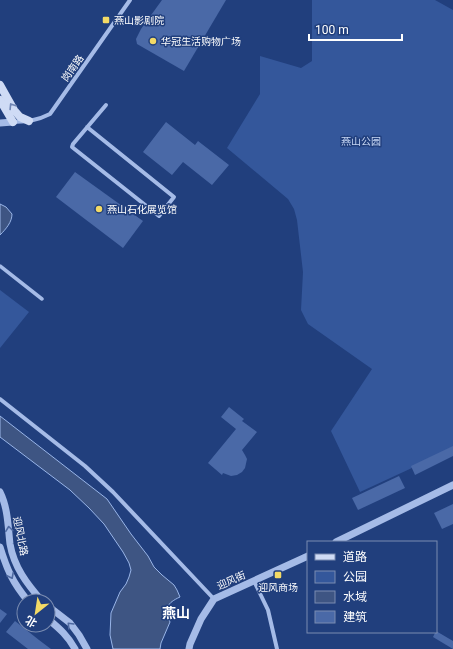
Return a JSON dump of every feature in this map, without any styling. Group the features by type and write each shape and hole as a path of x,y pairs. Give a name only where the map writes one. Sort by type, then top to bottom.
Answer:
{"main road":[{"path":"0,85 14,110 20,117 29,121"},
{"path":"0,100 12,122"}],"street":[{"name":"岗南路","path":"12,122 41,119 50,114 130,0"},
{"path":"87,127 174,197 159,216 72,147 87,127 106,106"},
{"path":"0,122 12,122"},
{"path":"0,266 42,299"},
{"path":"0,400 85,466 113,492 214,599"},
{"path":"338,541 453,485"},
{"name":"迎风北路","path":"0,492 6,511 11,546 20,573 35,593"},
{"path":"11,546 0,547 11,578 22,593"},
{"name":"迎风街","path":"188,649 201,619 214,599 307,556"},
{"path":"254,581 268,610 277,649"},
{"path":"56,612 70,623 79,635 86,649"},
{"path":"56,625 62,630 75,649"}],"green space":[{"name":"燕山公园","path":"312,0 435,0 453,10 453,449 360,492 331,431 372,369 308,324 301,310 303,272 297,220 294,209 288,199 227,148 260,94 260,56 301,68 312,61"},
{"path":"0,290 29,312 0,348"}],"water":[{"path":"0,204 6,207 12,214 12,217 10,223 0,235"},
{"path":"0,416 107,499 148,556 154,567 174,585 180,597 172,601 168,606 167,613 170,622 160,649 113,649 110,635 111,613 120,592 129,577 131,570 129,563 104,524 89,508 70,490 0,437"}],"building":[{"path":"162,0 226,0 184,71 137,44 136,39 141,29"},
{"path":"166,122 195,145 198,141 229,165 212,185 183,162 172,175 143,152"},
{"name":"燕山石化展览馆","path":"75,172 143,221 123,248 56,197"},
{"path":"229,407 244,419 242,421 257,432 242,450 247,459 245,468 237,475 231,476 223,473 222,475 208,463 236,429 221,417"},
{"path":"453,446 453,456 415,475 411,466"},
{"path":"399,476 405,488 358,510 352,498"},
{"path":"453,504 453,524 442,529 434,513"},
{"path":"0,609 7,614 0,623"},
{"path":"15,621 16,633 30,633 51,649 28,649 6,632"},
{"path":"437,632 453,641 453,649 433,637"}],"place":[{"name":"燕山影剧院","path":"106,20"},
{"name":"华冠生活购物广场","path":"153,41"},
{"name":"燕山石化展览馆","path":"99,209"},
{"name":"迎风商场","path":"278,575"}],"district":[{"name":"燕山","path":"176,613"}]}
